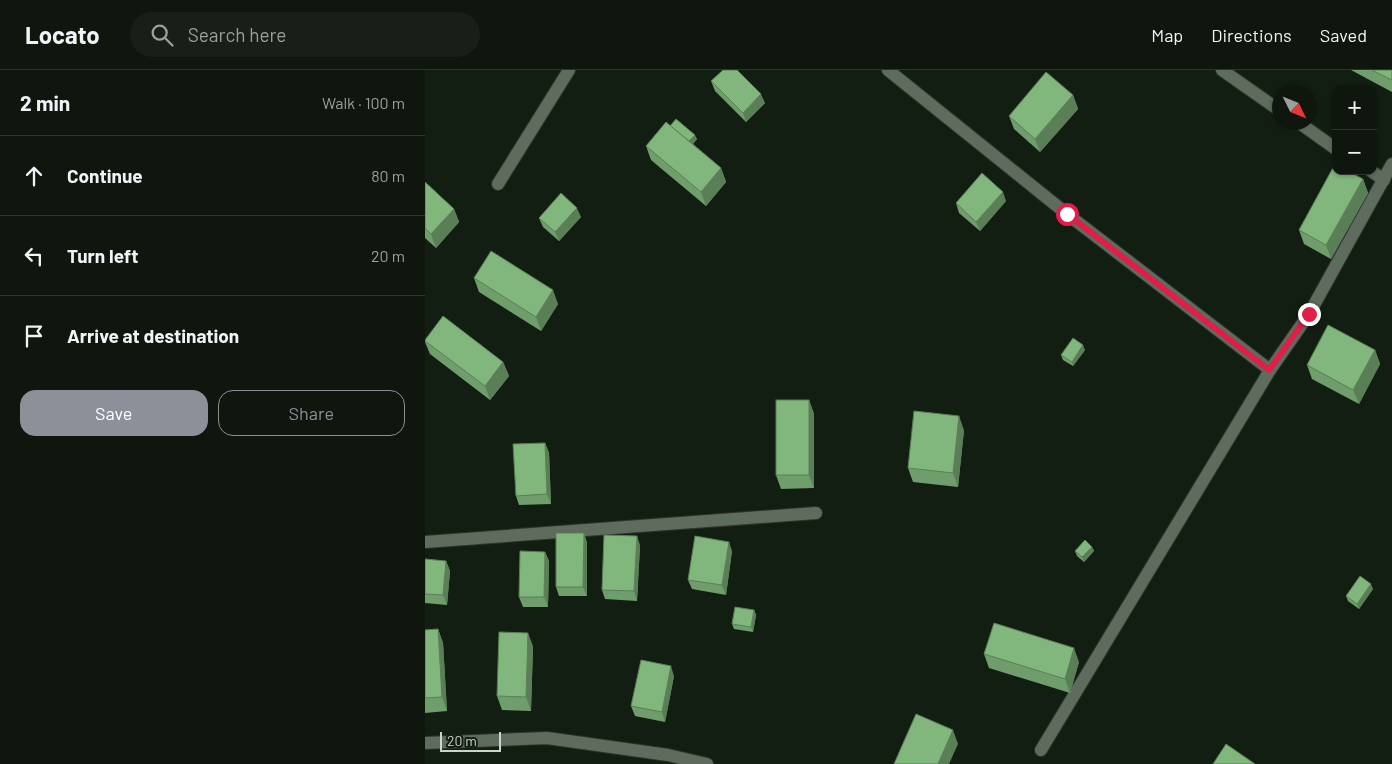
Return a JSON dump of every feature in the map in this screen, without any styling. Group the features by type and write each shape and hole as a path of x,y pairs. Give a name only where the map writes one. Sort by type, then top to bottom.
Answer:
{"street":[{"path":"499,184 569,70"},
{"path":"888,70 1067,214 1269,370"},
{"path":"1222,70 1272,105"},
{"path":"1309,130 1332,146"},
{"path":"1041,750 1269,370 1309,314 1385,180 1392,164"},
{"path":"1377,175 1385,180"},
{"path":"425,542 817,513"},
{"path":"425,743 547,738 668,755 707,764"}],"building":[{"path":"723,70 737,70 761,94 743,113 711,81"},
{"path":"1372,70 1392,70 1392,80"},
{"path":"1046,72 1073,95 1035,139 1009,116"},
{"path":"676,119 695,135 689,141 670,126"},
{"path":"666,122 721,168 701,192 646,146"},
{"path":"1332,170 1332,175 1356,175 1363,179 1326,245 1299,230"},
{"path":"982,173 1003,192 976,222 956,203"},
{"path":"425,182 454,209 431,234 425,228"},
{"path":"561,193 577,208 555,232 539,218"},
{"path":"491,251 553,290 536,317 474,278"},
{"path":"443,316 503,362 485,386 425,341"},
{"path":"1328,325 1375,350 1353,390 1307,365"},
{"path":"1073,338 1083,345 1072,362 1061,355"},
{"path":"776,400 809,400 809,475 776,475"},
{"path":"914,411 959,416 953,473 908,468"},
{"path":"545,443 547,494 516,496 513,444"},
{"path":"556,533 584,533 583,587 556,587"},
{"path":"604,535 637,536 634,591 602,590"},
{"path":"695,536 729,542 722,585 688,580"},
{"path":"1085,540 1092,547 1082,557 1075,551"},
{"path":"520,551 545,552 544,597 519,597"},
{"path":"425,559 446,561 443,595 425,594"},
{"path":"1360,576 1371,584 1357,604 1346,596"},
{"path":"735,607 754,610 751,627 732,624"},
{"path":"994,623 1074,648 1065,679 984,654"},
{"path":"438,629 442,697 425,698 425,630"},
{"path":"499,632 528,633 526,697 497,696"},
{"path":"641,660 671,666 662,712 631,706"},
{"path":"916,714 953,730 938,764 894,764"},
{"path":"1226,744 1255,764 1213,764"}],"route":[{"path":"1067,214 1269,370 1309,314"}]}
